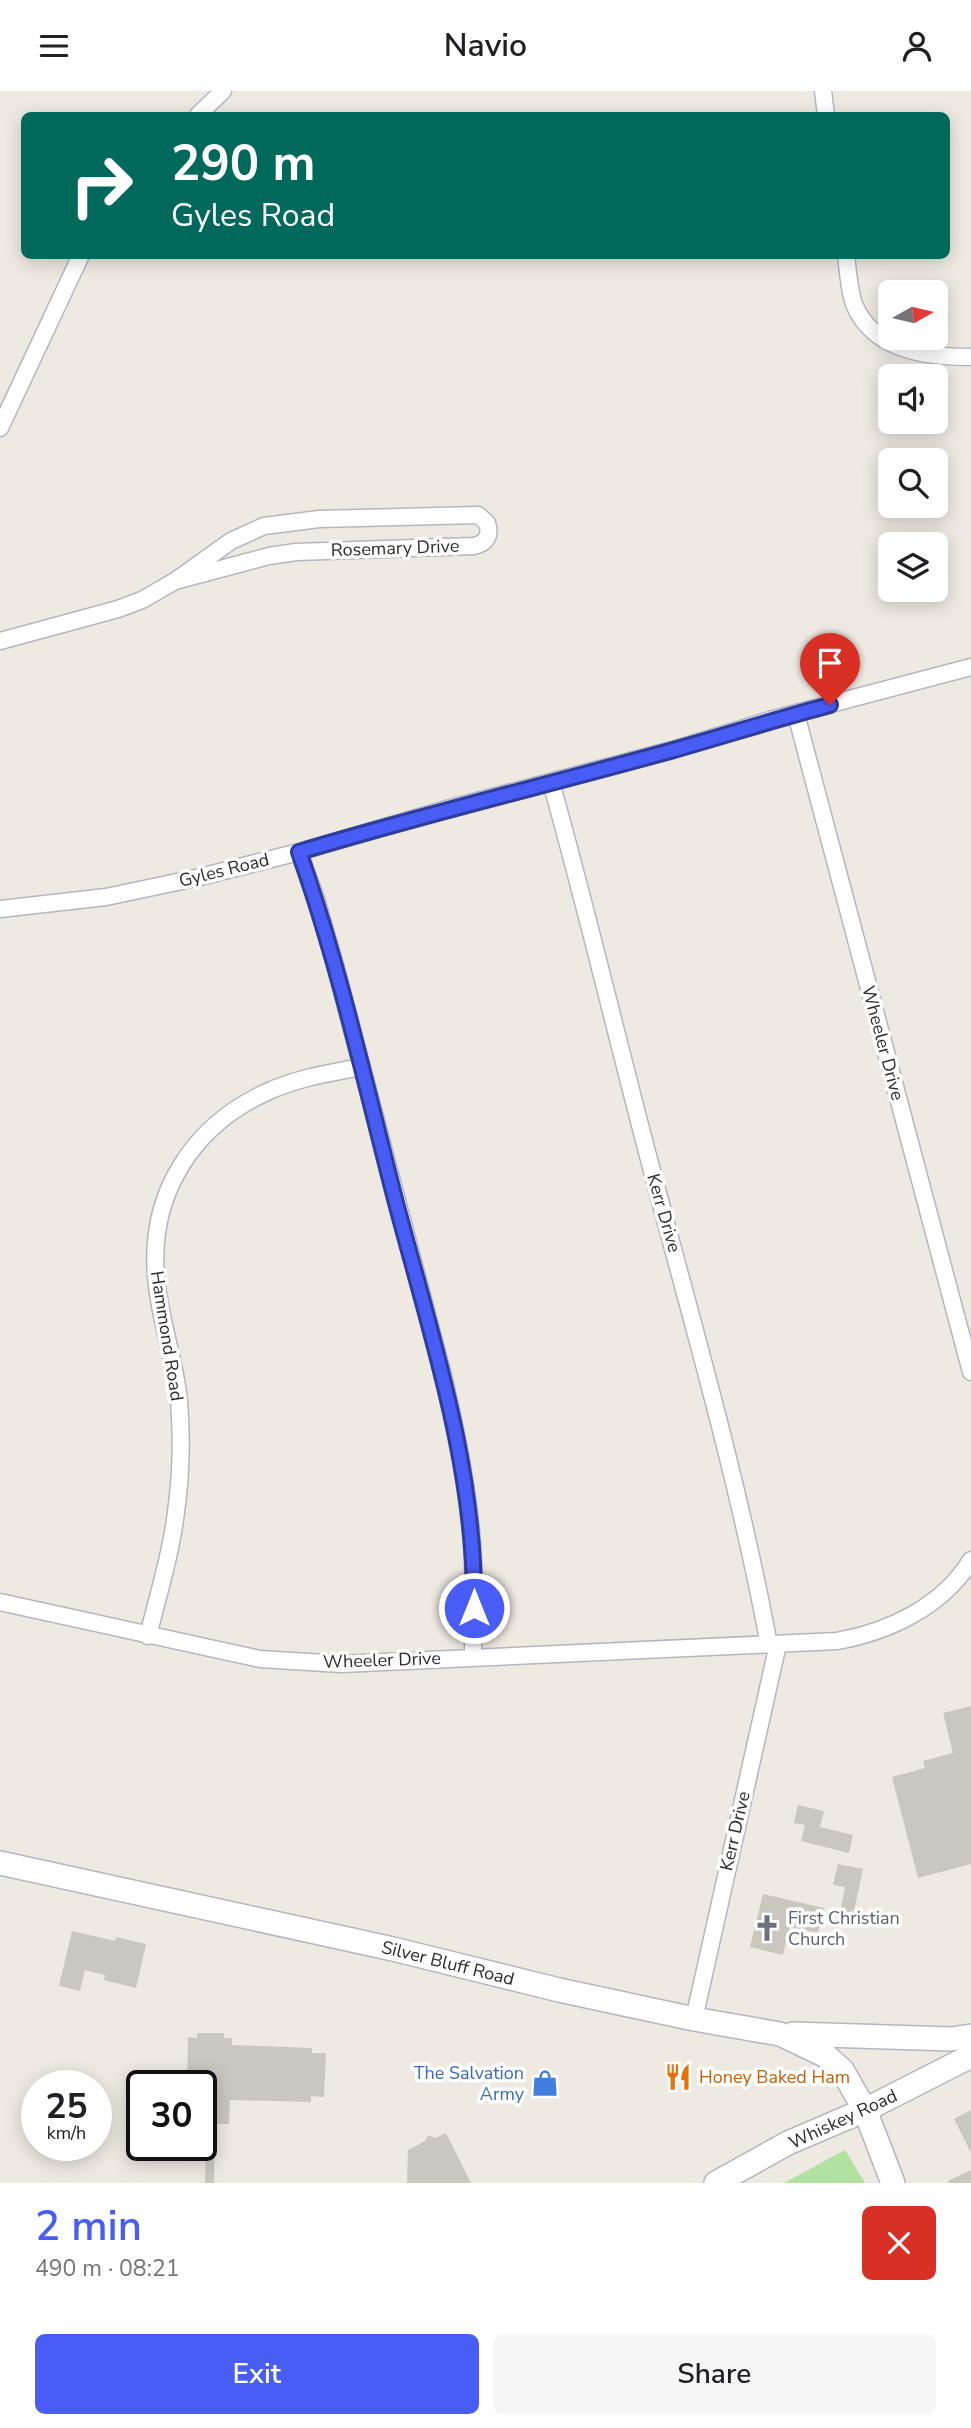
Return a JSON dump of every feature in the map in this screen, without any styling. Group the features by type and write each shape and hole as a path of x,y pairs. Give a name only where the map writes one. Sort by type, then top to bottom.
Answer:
{"street":[{"path":"201,112 223,91"},
{"path":"822,91 826,112"},
{"path":"0,428 79,259"},
{"path":"847,259 853,302 878,334 900,348 918,353 971,357"},
{"name":"Rosemary Drive","path":"478,515 484,518 489,529 486,541 474,546 296,552 269,556 175,581 247,532 290,522 478,515"},
{"path":"0,641 118,609 142,600 175,581"},
{"name":"Gyles Road","path":"0,909 106,897 196,878 971,667"},
{"name":"Wheeler Drive","path":"796,714 970,1367"},
{"name":"Kerr Drive","path":"551,782 577,874 650,1165 706,1366 774,1644 694,2019"},
{"path":"299,852 323,925 444,1378 458,1445 472,1542 473,1657"},
{"name":"Hammond Road","path":"148,1636 176,1514 179,1476 178,1400 155,1273 155,1248 162,1206 181,1164 195,1145 224,1116 282,1086 361,1067"},
{"name":"Wheeler Drive","path":"0,1602 260,1659 341,1664 837,1641 889,1626 935,1599 954,1582 971,1560"},
{"name":"Silver Bluff Road","path":"0,1863 393,1949 559,1990 780,2034 826,2056 842,2070 864,2110 893,2183"},
{"path":"780,2034 951,2039 971,2036"},
{"name":"Whiskey Road","path":"716,2183 788,2143 864,2110 971,2056"}],"green space":[{"path":"845,2150 865,2183 784,2183"}],"building":[{"path":"971,1706 971,1864 918,1878 892,1777 925,1768 923,1761 953,1753 943,1713"},
{"path":"798,1805 824,1811 820,1827 853,1835 849,1853 801,1841 805,1825 794,1823"},
{"path":"838,1864 863,1869 853,1916 840,1913 845,1887 833,1885"},
{"path":"763,1894 824,1908 818,1933 790,1927 783,1955 750,1947"},
{"path":"72,1931 115,1941 116,1937 146,1944 136,1988 104,1980 105,1975 85,1970 80,1991 59,1986"},
{"path":"197,2033 224,2033 224,2038 232,2038 232,2045 312,2048 312,2053 326,2053 324,2097 311,2096 311,2102 230,2100 229,2124 217,2124 217,2070 187,2070 188,2037 197,2038"},
{"path":"971,2110 971,2153 954,2119"},
{"path":"446,2133 471,2183 407,2183 408,2150 425,2141 428,2135 435,2138"},
{"path":"205,2161 214,2161 214,2183 205,2183"},
{"path":"971,2170 971,2183 949,2183 948,2181"}],"place":[{"name":"First Christian Church","path":"767,1928"},
{"name":"Honey Baked Ham","path":"678,2077"},
{"name":"The Salvation Army","path":"545,2083"}],"route":[{"path":"474,1608 472,1542 467,1500 444,1378 335,965 299,852 423,815 672,750 830,705"}]}
